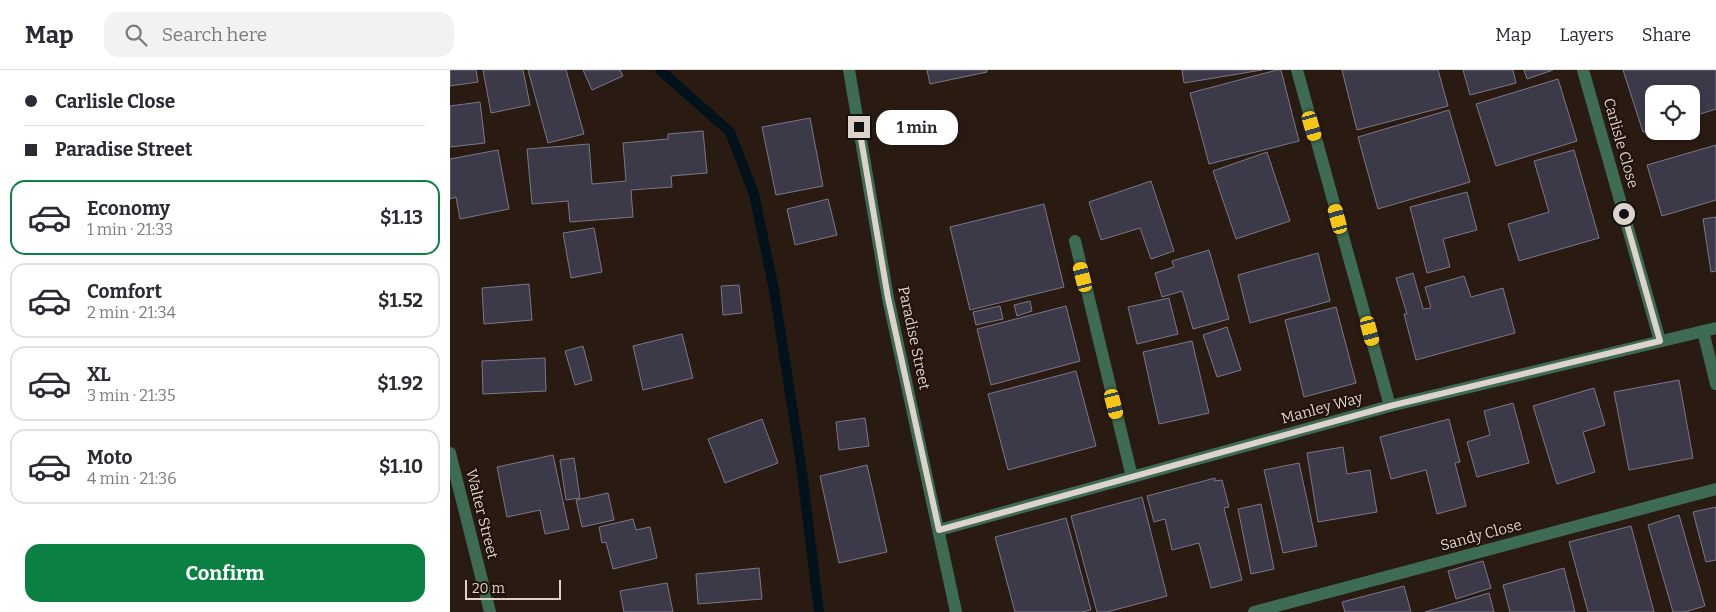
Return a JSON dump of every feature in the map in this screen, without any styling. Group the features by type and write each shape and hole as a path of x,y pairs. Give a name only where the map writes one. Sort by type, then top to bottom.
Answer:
{"street":[{"name":"Paradise Street","path":"849,70 888,298 956,612"},
{"path":"1297,70 1390,406"},
{"name":"Carlisle Close","path":"1583,70 1660,341"},
{"path":"1074,241 1132,477"},
{"name":"Manley Way","path":"939,530 1390,406 1716,328"},
{"path":"1703,331 1716,384"},
{"name":"Walter Street","path":"450,452 490,612"},
{"name":"Sandy Close","path":"1254,612 1716,489"}],"building":[{"path":"450,70 476,70 478,82 450,86"},
{"path":"483,70 523,70 530,105 491,113"},
{"path":"528,70 566,70 584,134 548,143"},
{"path":"583,70 620,70 623,76 592,90"},
{"path":"927,70 987,70 987,72 930,84"},
{"path":"1182,70 1262,70 1184,83"},
{"path":"1281,70 1299,141 1209,164 1190,93"},
{"path":"1342,70 1438,70 1448,106 1357,130"},
{"path":"1463,70 1513,70 1516,83 1470,95"},
{"path":"1524,70 1553,70 1527,79"},
{"path":"1623,70 1716,70 1716,109 1700,114 1700,85 1645,85 1645,131 1643,132"},
{"path":"1558,79 1577,141 1496,166 1476,104"},
{"path":"480,102 485,143 450,147 450,106"},
{"path":"1449,110 1470,182 1378,209 1358,137"},
{"path":"810,118 823,186 776,195 762,127"},
{"path":"703,131 707,173 671,176 672,187 631,190 633,217 570,222 568,201 532,204 527,149 589,144 592,184 626,181 623,143 668,139 668,134"},
{"path":"1716,145 1716,200 1662,216 1647,165"},
{"path":"498,150 509,209 460,219 456,197 450,199 450,159"},
{"path":"1574,150 1599,238 1519,261 1508,224 1549,212 1534,161"},
{"path":"1267,152 1290,221 1236,239 1213,171"},
{"path":"1151,181 1174,251 1151,259 1140,228 1101,240 1089,202"},
{"path":"1467,192 1477,230 1443,239 1450,267 1427,273 1410,207"},
{"path":"828,199 837,235 795,245 787,209"},
{"path":"1044,204 1064,287 970,310 950,227"},
{"path":"1716,217 1716,271 1711,272 1703,219"},
{"path":"594,228 602,272 571,278 563,233"},
{"path":"1209,250 1229,319 1193,329 1182,291 1162,297 1155,273 1174,267 1172,261"},
{"path":"1318,253 1330,301 1250,323 1238,275"},
{"path":"1413,273 1423,309 1431,308 1425,287 1464,276 1471,297 1503,288 1515,333 1416,360 1404,314 1407,314 1396,278"},
{"path":"529,284 532,320 484,324 482,288"},
{"path":"739,285 742,313 723,315 721,286"},
{"path":"1169,298 1178,334 1137,344 1128,307"},
{"path":"1030,301 1032,311 1017,316 1014,305"},
{"path":"1000,306 1003,319 976,325 973,312"},
{"path":"1066,306 1080,361 991,385 977,329"},
{"path":"1336,307 1356,383 1304,397 1285,320"},
{"path":"1227,327 1241,370 1217,377 1203,335"},
{"path":"682,334 693,378 643,390 633,346"},
{"path":"1192,341 1209,413 1159,424 1143,352"},
{"path":"583,346 592,380 575,385 565,351"},
{"path":"545,358 546,391 483,394 482,361"},
{"path":"1076,371 1096,446 1008,470 988,394"},
{"path":"1679,380 1693,458 1629,470 1614,392"},
{"path":"1594,388 1605,425 1583,432 1595,472 1557,484 1533,406"},
{"path":"1513,403 1529,463 1477,477 1467,442 1490,435 1484,411"},
{"path":"865,418 869,446 839,450 836,422"},
{"path":"762,419 778,463 725,483 708,439"},
{"path":"1449,419 1460,462 1455,463 1466,506 1437,514 1426,470 1391,479 1380,437"},
{"path":"1343,447 1347,474 1370,470 1377,512 1318,522 1307,453"},
{"path":"553,455 569,529 545,534 540,510 507,517 497,467"},
{"path":"574,458 580,498 566,500 560,460"},
{"path":"1299,463 1317,546 1283,553 1264,470"},
{"path":"867,465 887,552 839,563 820,476"},
{"path":"1215,478 1215,481 1222,480 1229,507 1224,508 1242,580 1211,588 1199,543 1172,550 1165,519 1154,522 1147,496"},
{"path":"608,493 614,520 582,527 576,500"},
{"path":"1142,497 1167,596 1107,612 1097,612 1071,516"},
{"path":"1261,504 1274,569 1251,574 1238,509"},
{"path":"1716,507 1716,560 1706,562 1693,512"},
{"path":"1679,515 1705,606 1685,612 1673,612 1648,525"},
{"path":"1066,518 1091,610 1082,612 1015,612 995,537"},
{"path":"633,519 636,530 650,527 657,558 613,569 606,542 602,543 599,527"},
{"path":"1631,526 1654,612 1588,612 1569,542"},
{"path":"1483,561 1491,588 1456,599 1448,571"},
{"path":"759,568 762,599 698,604 696,574"},
{"path":"1564,568 1575,612 1510,612 1503,585"},
{"path":"667,583 673,612 624,612 620,591"},
{"path":"1404,586 1411,612 1345,612 1342,602"},
{"path":"1489,593 1494,612 1425,612"}],"waterway":[{"path":"660,70 730,132 754,194 774,290 801,464 819,612"}],"route":[{"path":"859,127 888,298 939,530 1390,406 1660,341 1624,214"}]}
